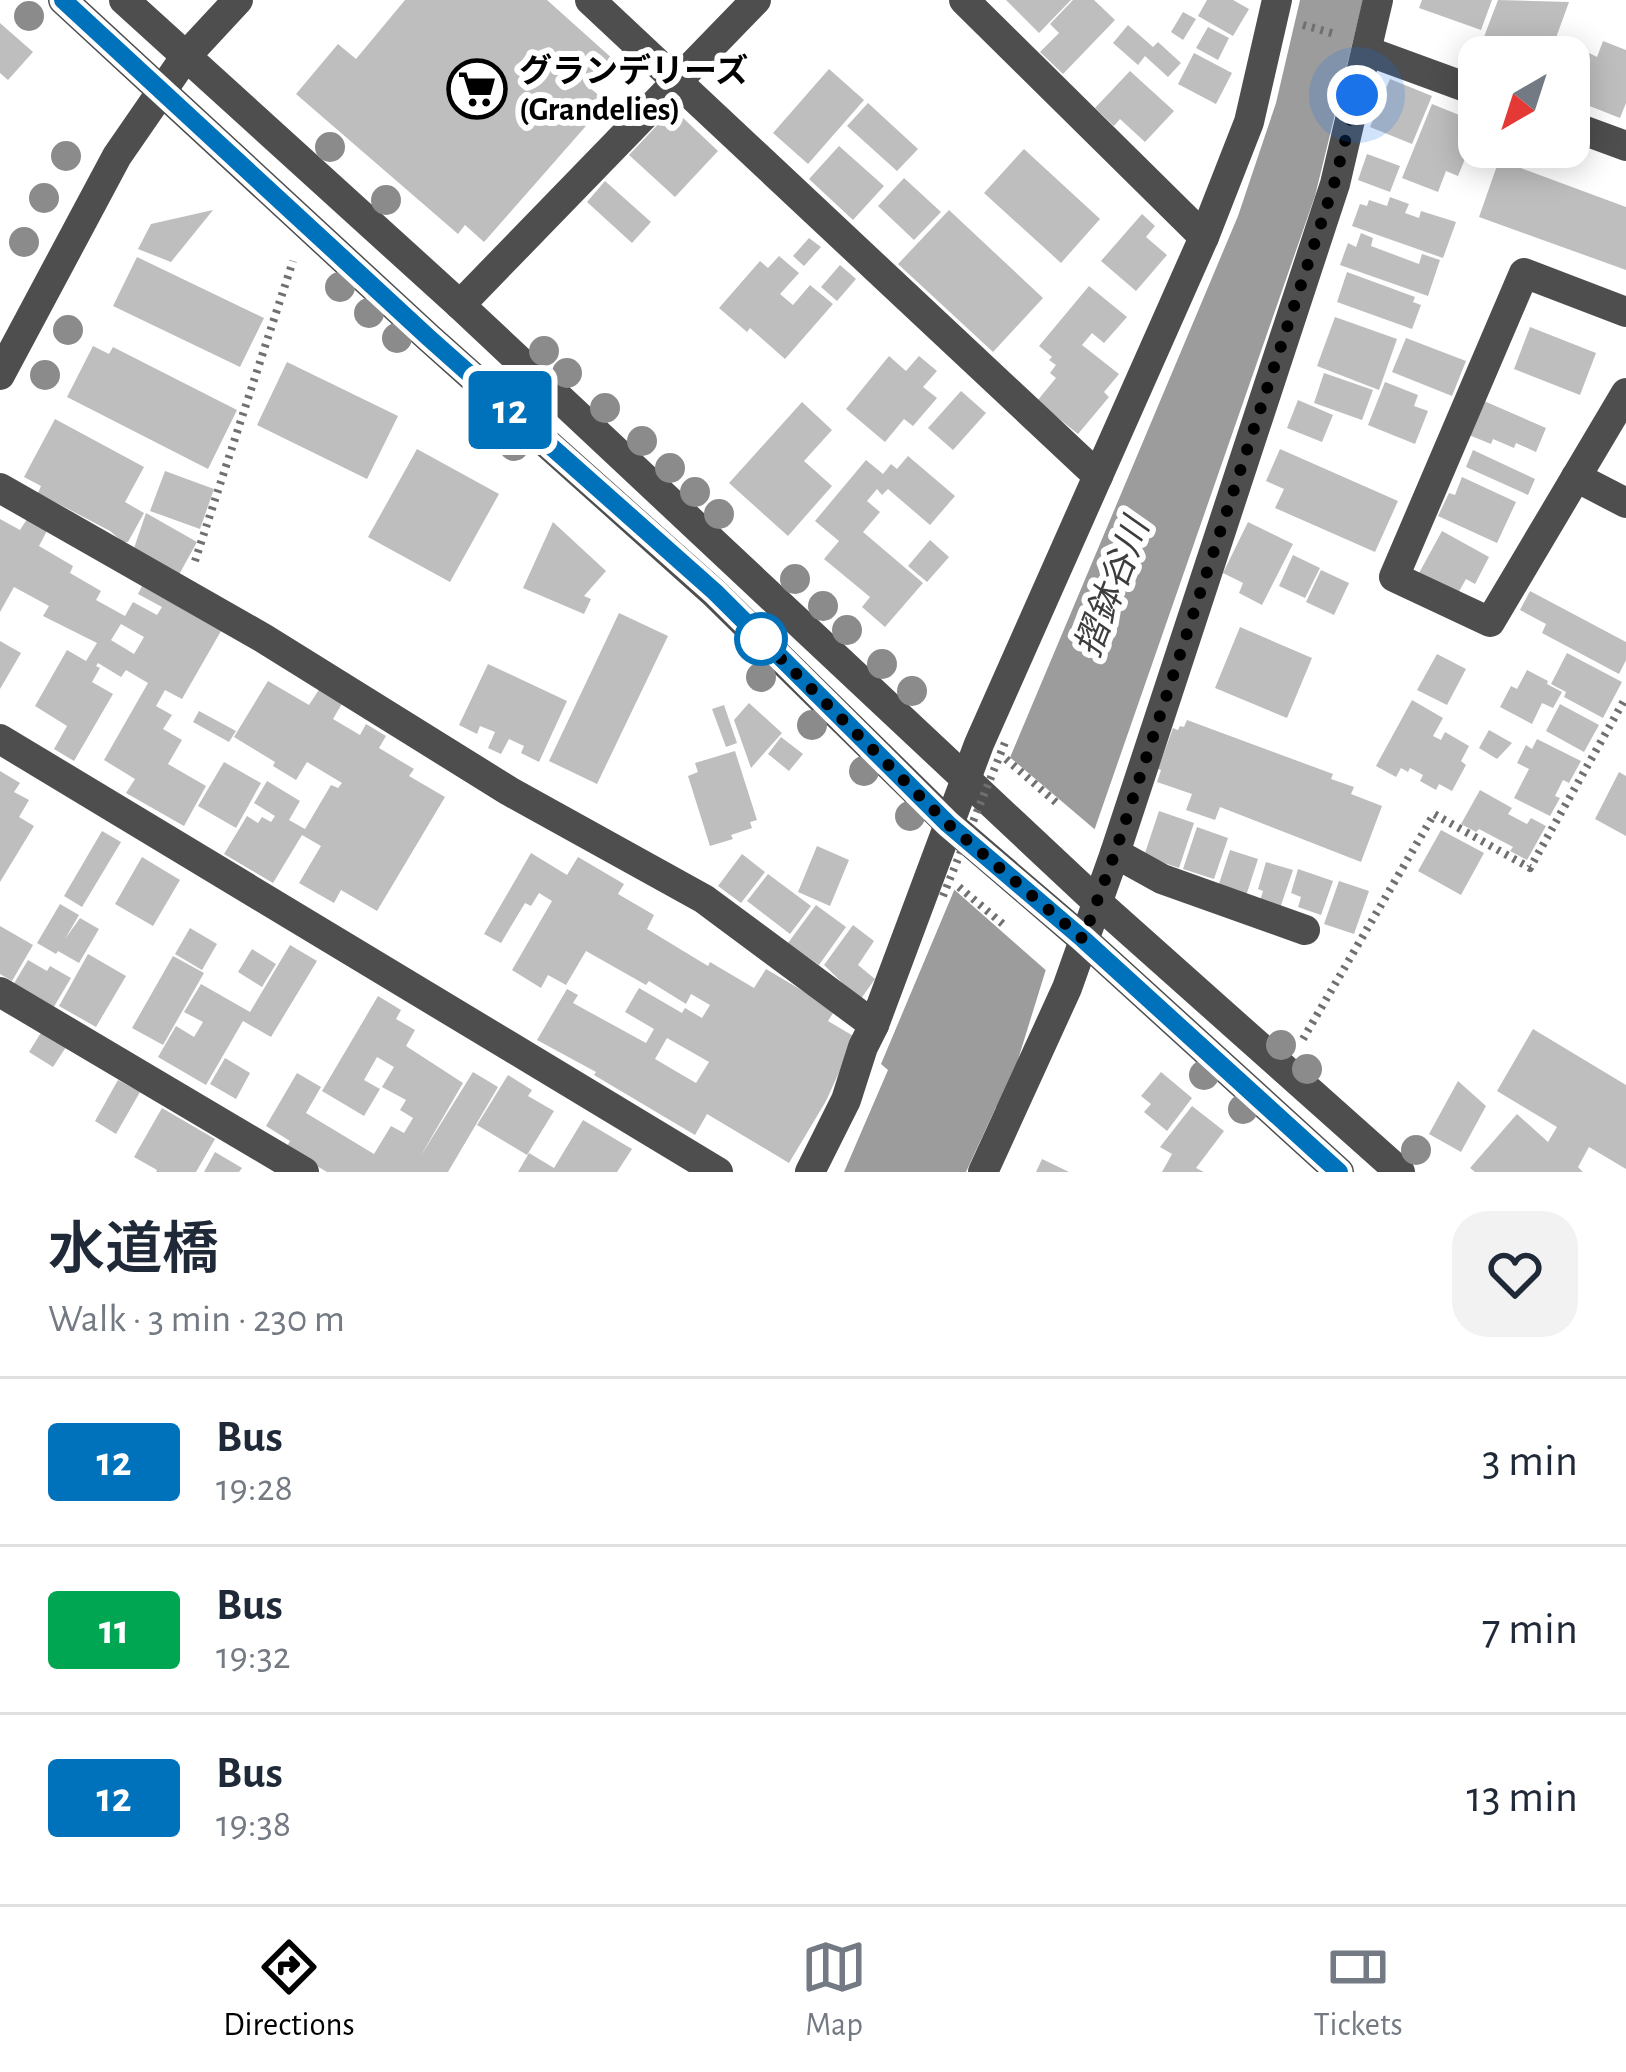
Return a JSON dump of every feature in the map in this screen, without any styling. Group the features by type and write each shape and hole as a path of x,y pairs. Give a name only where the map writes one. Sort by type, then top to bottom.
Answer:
{"street":[{"path":"63,0 429,338 715,592 958,832 1339,1172"},
{"path":"122,0 162,91"},
{"path":"122,0 460,305 976,790 1400,1172"},
{"path":"0,375 117,156 186,56 238,0"},
{"path":"590,0 1098,476"},
{"path":"460,305 756,0"},
{"path":"964,0 1204,237"},
{"path":"983,1172 1067,988 1075,933 1090,894 1115,853 1334,184 1361,45 1378,0"},
{"path":"810,1172 846,1100 976,790 979,744 1204,237 1285,11"},
{"path":"1361,45 1458,84"},
{"path":"162,91 206,90 237,102"},
{"path":"1590,133 1626,146"},
{"path":"1626,312 1524,273 1394,577 1490,622 1626,392"},
{"path":"1576,477 1626,503"},
{"path":"0,488 263,638 509,791 704,899 869,1036"},
{"path":"0,740 718,1172"},
{"path":"1115,853 1162,879 1305,930"},
{"path":"0,992 304,1172"}],"path":[{"path":"1285,11 1361,45"},
{"path":"184,593 293,261"},
{"path":"1303,1039 1434,814 1530,868 1626,697"},
{"path":"943,896 1006,740"},
{"path":"1000,754 1060,805"},
{"path":"950,880 1004,925"}],"water":[{"name":"摺鉢谷川","path":"1300,0 1363,0 1315,196 1047,966 1003,1108 996,1107 966,1172 844,1172 888,1070 881,1064 1238,216 1276,103"}],"pier":[{"path":"1006,754 1099,833 1049,973 949,885"}],"building":[{"path":"405,0 547,0 614,60 590,88 607,102 484,242 465,225 458,234 296,94 338,44 356,59"},
{"path":"1006,0 1071,0 1039,33"},
{"path":"1073,0 1094,0 1115,20 1063,74 1040,52 1059,33 1050,24"},
{"path":"1207,0 1233,0 1249,9 1233,36 1198,16"},
{"path":"1422,0 1492,0 1481,30 1419,8"},
{"path":"1498,0 1569,2 1557,36 1484,36"},
{"path":"1183,12 1196,19 1183,40 1171,32"},
{"path":"0,23 33,52 8,80 0,73"},
{"path":"1128,25 1153,47 1158,42 1181,63 1168,77 1145,56 1138,65 1113,43"},
{"path":"1208,27 1229,38 1218,60 1196,48"},
{"path":"1603,41 1626,50 1626,103 1620,118 1590,106 1590,54 1597,57"},
{"path":"1194,53 1232,73 1216,104 1178,84"},
{"path":"829,69 864,100 808,164 773,133"},
{"path":"1130,71 1174,111 1145,142 1120,119 1114,126 1095,108"},
{"path":"1390,79 1432,96 1412,144 1370,127"},
{"path":"868,103 918,149 897,171 847,126"},
{"path":"1432,104 1458,115 1458,176 1446,171 1438,192 1402,178"},
{"path":"665,117 682,117 718,151 675,197 629,155"},
{"path":"839,146 884,186 853,220 809,179"},
{"path":"1024,149 1100,219 1061,263 984,193"},
{"path":"1367,154 1400,166 1390,192 1358,180"},
{"path":"1496,168 1521,168 1626,207 1626,270 1479,217"},
{"path":"904,178 941,212 914,240 878,206"},
{"path":"605,181 651,222 632,243 587,202"},
{"path":"1390,197 1409,204 1405,213 1419,218 1421,211 1456,222 1443,258 1352,226 1360,204 1367,206 1369,200 1387,206"},
{"path":"213,210 171,262 138,249 151,224"},
{"path":"949,210 1043,298 993,352 898,264"},
{"path":"1142,214 1155,226 1146,237 1167,255 1136,291 1101,261"},
{"path":"1361,233 1373,238 1371,246 1419,264 1422,254 1440,260 1428,296 1340,265 1348,243 1356,247"},
{"path":"809,238 821,247 804,266 793,256"},
{"path":"779,256 799,273 780,294 793,305 810,285 833,304 785,359 719,308 760,261 768,268"},
{"path":"137,257 264,318 240,367 113,306"},
{"path":"840,265 856,279 837,301 821,287"},
{"path":"1347,272 1415,297 1413,302 1421,305 1412,329 1337,302"},
{"path":"1089,286 1127,317 1104,343 1092,333 1082,345 1119,374 1104,392 1109,397 1078,434 1037,401 1056,378 1050,373 1056,365 1049,360 1052,357 1039,346"},
{"path":"1335,317 1397,339 1379,390 1317,366"},
{"path":"1530,327 1596,353 1580,395 1514,369"},
{"path":"1406,338 1466,361 1452,396 1392,372"},
{"path":"93,346 109,354 113,347 237,410 208,469 67,397"},
{"path":"889,356 906,371 919,356 937,371 923,387 937,398 913,426 904,419 885,442 846,409"},
{"path":"287,362 398,416 367,479 257,425"},
{"path":"1324,373 1373,390 1362,420 1314,403"},
{"path":"1385,382 1418,395 1414,406 1428,411 1415,444 1368,425"},
{"path":"961,391 986,413 953,450 928,428"},
{"path":"1298,400 1333,415 1322,442 1287,428"},
{"path":"1484,401 1546,428 1536,452 1516,443 1514,448 1469,435"},
{"path":"802,402 832,430 804,461 832,486 788,536 729,483"},
{"path":"55,419 144,467 125,502 144,513 128,542 38,493 41,486 24,477"},
{"path":"417,449 499,494 450,582 368,537"},
{"path":"1280,449 1398,501 1375,552 1275,508 1284,489 1266,481"},
{"path":"1473,450 1535,479 1528,495 1466,467"},
{"path":"908,456 955,496 930,525 888,489 882,495 877,489 867,501 880,512 863,532 923,583 885,627 862,607 870,597 824,559 839,541 815,521 866,460 883,474 891,464 897,469"},
{"path":"165,471 214,489 200,529 150,511"},
{"path":"1462,477 1516,502 1497,543 1438,516"},
{"path":"146,513 197,542 176,580 132,554"},
{"path":"29,516 49,527 39,546 73,566 70,573 101,591 96,600 125,616 133,602 157,615 162,607 138,594 142,586 221,631 182,699 165,690 156,706 172,715 163,729 182,740 168,764 206,786 184,826 126,793 135,779 104,760 148,683 126,670 121,677 98,663 92,682 113,694 74,761 54,749 67,726 35,706 67,650 86,661 97,643 43,616 49,606 14,587 0,612 0,519 20,530","holes":["121,624 144,637 134,654 111,640"]},
{"path":"553,522 606,571 584,596 591,599 584,614 523,588"},
{"path":"1248,522 1293,544 1262,605 1239,593 1243,583 1223,573"},
{"path":"1442,531 1489,557 1475,584 1466,579 1457,595 1418,575"},
{"path":"930,540 949,557 927,582 908,566"},
{"path":"1293,555 1320,568 1305,598 1279,586"},
{"path":"1321,570 1349,583 1334,615 1306,602"},
{"path":"1530,591 1626,642 1626,660 1619,674 1542,633 1546,624 1520,610"},
{"path":"619,613 668,636 597,784 549,761"},
{"path":"1240,627 1312,658 1287,718 1215,688"},
{"path":"0,641 21,653 0,689"},
{"path":"1567,653 1622,682 1603,718 1564,697 1566,692 1551,684"},
{"path":"1437,654 1466,669 1447,705 1417,690"},
{"path":"488,664 567,701 539,762 521,753 524,746 509,739 501,754 488,748 495,732 480,726 477,734 459,725"},
{"path":"1527,670 1562,692 1553,708 1542,703 1532,724 1500,707"},
{"path":"268,681 309,705 320,688 343,702 333,719 360,735 366,724 386,736 379,748 414,769 409,776 445,797 377,911 341,890 334,903 299,883 321,846 302,835 273,883 224,854 247,816 258,823 262,817 271,822 275,816 254,803 267,781 300,801 289,820 305,829 331,785 338,788 342,783 307,762 296,780 234,737"},
{"path":"1412,700 1443,718 1433,736 1441,740 1445,732 1469,746 1461,761 1466,765 1452,791 1439,784 1436,790 1410,768 1408,772 1401,768 1396,777 1376,766"},
{"path":"749,703 782,733 751,768 734,720"},
{"path":"1560,704 1599,725 1584,752 1546,731"},
{"path":"724,705 737,743 726,747 712,709"},
{"path":"199,711 236,731 229,742 193,722"},
{"path":"1187,720 1333,774 1331,779 1354,787 1351,794 1382,806 1361,862 1220,807 1215,820 1186,810 1192,794 1157,782 1173,728 1184,727"},
{"path":"1489,730 1512,743 1497,759 1479,748"},
{"path":"781,737 803,754 789,771 768,754"},
{"path":"1537,739 1581,761 1569,783 1563,780 1550,816 1514,798 1529,769 1517,763 1526,745 1532,749"},
{"path":"735,751 757,820 750,822 752,828 731,835 733,839 710,846 688,776 698,772 695,763"},
{"path":"224,762 261,783 236,828 198,806"},
{"path":"0,771 20,783 14,792 29,800 19,817 34,826 0,882"},
{"path":"1619,772 1626,776 1626,836 1595,819"},
{"path":"1480,790 1512,808 1508,814 1527,824 1531,818 1546,826 1527,860 1510,851 1513,847 1461,824"},
{"path":"1159,811 1194,823 1179,868 1144,856"},
{"path":"1197,827 1228,838 1214,879 1183,869"},
{"path":"1441,830 1484,853 1461,895 1418,871"},
{"path":"102,831 121,842 82,907 64,896"},
{"path":"817,846 849,860 830,906 798,892"},
{"path":"1230,850 1258,859 1245,899 1217,890"},
{"path":"531,853 567,875 578,857 624,884 618,894 654,915 647,929 754,988 766,969 835,1010 828,1021 855,1037 826,1101 789,1163 707,1114 695,1135 537,1040 567,989 578,995 573,1003 646,1043 654,1029 625,1012 639,988 682,1013 685,1008 702,1018 710,1005 691,994 686,1004 586,951 566,985 548,975 541,988 512,970 552,901 539,893 531,906 525,903 501,943 484,934","holes":["667,1038 709,1062 696,1083 655,1059"]},
{"path":"742,854 765,872 741,903 718,886"},
{"path":"142,857 180,880 153,926 115,904"},
{"path":"1266,862 1293,870 1279,911 1259,904"},
{"path":"1298,869 1333,881 1321,915 1298,907 1301,897 1291,893"},
{"path":"768,874 811,906 790,934 747,901"},
{"path":"1339,881 1369,891 1354,934 1324,924"},
{"path":"60,904 79,915 65,939 80,918 99,929 79,963 37,943"},
{"path":"816,905 846,927 819,965 788,943"},
{"path":"853,925 874,941 858,965 875,979 860,1000 824,965"},
{"path":"0,926 33,945 12,981 0,974"},
{"path":"190,928 217,944 202,970 175,954"},
{"path":"290,945 317,961 271,1037 243,1021 206,1085 158,1057 176,1026 194,1037 203,1022 184,1012 201,984 250,1012"},
{"path":"252,949 276,964 262,987 238,972"},
{"path":"88,954 126,976 96,1027 59,1006"},
{"path":"173,956 204,973 163,1045 132,1028"},
{"path":"28,960 71,978 52,1010 13,985"},
{"path":"378,996 401,1010 396,1019 415,1030 406,1046 463,1083 420,1157 473,1072 498,1087 448,1172 327,1172 286,1148 290,1141 266,1126 297,1073 321,1087 306,1113 374,1154 391,1126 404,1133 413,1118 400,1110 406,1100 382,1087 394,1067 377,1057 364,1080 380,1089 364,1116 322,1091"},
{"path":"1533,1029 1626,1085 1626,1169 1589,1147 1578,1167 1583,1172 1475,1172 1470,1168 1517,1114 1548,1142 1557,1127 1497,1091"},
{"path":"42,1031 66,1047 53,1067 29,1052"},
{"path":"225,1058 250,1073 236,1099 210,1084"},
{"path":"1161,1072 1192,1098 1167,1131 1144,1112 1151,1104 1141,1096"},
{"path":"508,1075 532,1090 528,1096 554,1111 527,1155 477,1125"},
{"path":"118,1080 140,1092 116,1134 95,1121"},
{"path":"1458,1081 1486,1106 1461,1152 1429,1134"},
{"path":"1192,1106 1224,1131 1196,1168 1204,1172 1162,1172 1172,1154 1160,1147"},
{"path":"162,1108 215,1139 196,1172 156,1172 134,1157"},
{"path":"583,1120 632,1149 617,1172 518,1172 529,1153 554,1168"},
{"path":"215,1152 242,1168 239,1172 204,1172"},
{"path":"1042,1159 1069,1172 1036,1172"}],"bus line":[{"name":"12","path":"63,0 429,338 715,592 948,824 1083,939 1339,1172"}],"place":[{"name":"グランデリーズ (Grandelies)","path":"477,89"}],"route":[{"path":"761,639 748,626 948,824 1083,939 1321,227 1357,95"}]}
